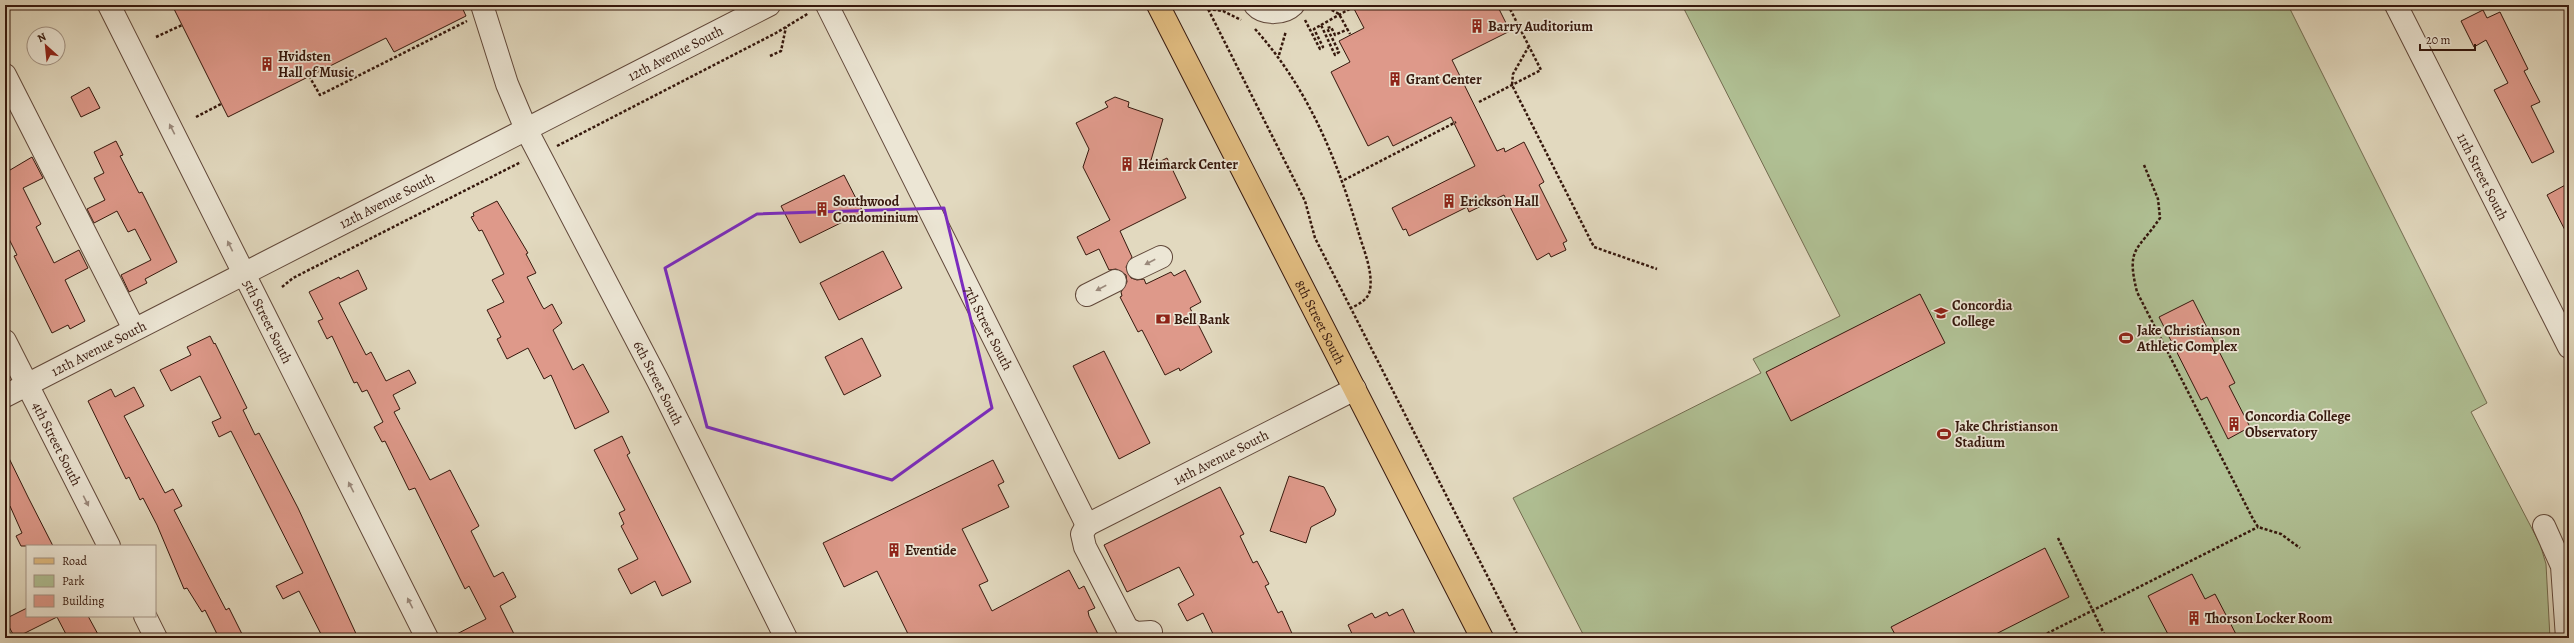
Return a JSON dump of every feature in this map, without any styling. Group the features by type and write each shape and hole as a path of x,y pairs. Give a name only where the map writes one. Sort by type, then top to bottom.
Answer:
{"main road":[{"name":"8th Street South","path":"1158,5 1482,638"}],"street":[{"name":"5th Street South","path":"109,5 427,638"},
{"name":"12th Avenue South","path":"5,396 769,5"},
{"name":"11th Street South","path":"2396,5 2569,347"},
{"name":"7th Street South","path":"819,8 1087,525"},
{"path":"1251,18 1258,9 1273,12 1289,9 1295,14"},
{"name":"6th Street South","path":"475,13 526,129 654,374 786,638"},
{"path":"5,75 134,329"},
{"path":"1138,268 1161,256"},
{"path":"1087,295 1115,281"},
{"name":"4th Street South","path":"5,341 108,545"},
{"name":"14th Avenue South","path":"1087,525 1355,389"},
{"path":"1087,525 1082,534 1086,547 1127,628 1136,633 1152,632"},
{"path":"2544,526 2562,566 2566,638"},
{"path":"146,617 156,638"}],"path":[{"path":"1206,5 1305,201 1315,238 1518,638"},
{"path":"1323,5 1339,14 1350,34"},
{"path":"1479,102 1541,70 1508,5"},
{"path":"1295,14 1320,49 1323,47 1314,28 1353,7"},
{"path":"563,143 786,27 819,8"},
{"path":"1208,9 1251,18 1279,56 1323,131 1344,180 1370,270 1370,291 1365,300 1351,308"},
{"path":"309,76 320,95 475,13"},
{"path":"1279,56 1295,14"},
{"path":"156,38 182,25"},
{"path":"1321,25 1335,54 1339,52 1327,28 1330,27 1335,35 1348,29"},
{"path":"770,56 781,51 786,27"},
{"path":"1529,46 1513,74 1512,85 1594,247 1658,269"},
{"path":"196,117 221,104"},
{"path":"1344,180 1456,122"},
{"path":"2144,165 2158,199 2160,218 2135,250 2131,269 2137,292 2258,526 2281,534 2300,548"},
{"path":"282,287 293,278 512,166"},
{"path":"2038,638 2258,526"},
{"path":"2058,538 2106,638"}],"highlighted area":[{"path":"944,208 992,408 892,480 707,427 665,268 757,214"}],"green space":[{"name":"Jake Christianson Athletic Complex","path":"1682,5 2288,5 2487,403 2471,412 2540,544 2546,564 2550,638 1585,638 1513,498 1761,373 1753,359 1840,316"}],"building":[{"name":"Hvidsten Hall of Music","path":"172,5 461,5 466,16 394,52 386,38 228,117"},
{"path":"1352,5 1497,5 1510,31 1452,60 1497,151 1504,148 1505,152 1524,142 1544,182 1539,185 1567,241 1563,243 1566,250 1551,257 1549,253 1537,260 1504,195 1469,212 1467,207 1409,236 1406,229 1403,230 1392,208 1475,166 1451,117 1393,146 1388,136 1368,146 1331,72 1350,62 1339,41 1364,28"},
{"path":"2483,10 2487,18 2500,12 2528,69 2524,71 2540,102 2531,106 2554,152 2532,163 2494,90 2508,83 2486,40 2474,47 2461,21"},
{"path":"89,87 100,108 81,117 71,97"},
{"path":"1115,97 1129,102 1128,107 1163,119 1149,167 1167,158 1186,198 1120,231 1132,257 1126,267 1131,278 1137,280 1144,279 1146,284 1171,272 1174,276 1185,270 1201,302 1190,308 1212,352 1180,371 1179,368 1165,375 1142,330 1138,332 1120,297 1122,296 1121,292 1127,282 1126,275 1116,269 1109,270 1099,249 1086,255 1077,237 1110,220 1083,167 1089,149 1076,123 1108,107 1105,102"},
{"path":"116,141 123,155 120,156 139,193 142,192 177,262 145,279 147,283 129,292 121,275 151,260 135,229 128,232 117,211 94,223 87,209 105,200 94,178 104,173 94,152"},
{"path":"32,157 43,178 23,188 41,224 36,227 54,263 79,250 88,268 65,280 85,321 70,329 68,325 52,333 14,256 17,255 5,231 5,173"},
{"name":"Southwood Condominium","path":"844,175 863,212 800,243 781,206"},
{"path":"2569,183 2569,238 2547,195"},
{"path":"497,201 528,253 526,254 536,273 527,277 542,306 544,309 552,304 562,323 553,330 573,370 583,364 609,412 575,429 551,375 544,379 528,348 507,359 497,339 501,337 487,310 504,302 492,280 504,274 482,230 479,231 471,217 474,216 473,213"},
{"name":"Southwood Condominium","path":"883,251 902,288 839,320 820,283"},
{"path":"358,270 367,289 339,303 366,355 371,352 386,381 409,370 416,383 393,395 400,409 394,412 430,480 450,470 479,526 471,531 494,577 503,572 516,597 500,606 516,638 449,638 486,619 469,586 465,589 415,488 409,490 385,441 382,442 374,427 383,422 367,390 362,392 357,382 354,383 332,336 327,339 318,321 323,319 309,292 339,277 340,279"},
{"path":"1920,294 1945,343 1791,421 1766,372"},
{"path":"2193,300 2235,383 2229,386 2250,427 2228,439 2207,397 2201,400 2159,317"},
{"path":"210,336 214,344 215,343 247,408 243,410 255,435 259,433 298,508 358,638 323,638 299,591 283,599 276,586 303,573 231,431 219,437 212,422 221,418 200,376 171,391 160,370 191,355 187,347"},
{"path":"862,338 881,376 844,395 825,357"},
{"path":"1104,351 1150,443 1119,459 1073,366"},
{"path":"134,387 144,406 124,416 165,493 173,489 182,506 174,510 226,610 229,608 244,638 219,638 205,610 202,612 187,588 184,589 157,525 143,498 140,500 129,477 126,479 88,401 111,389 115,397"},
{"path":"622,436 630,453 627,455 691,582 662,596 655,581 631,594 618,569 638,559 621,526 624,524 619,513 625,510 594,450"},
{"path":"5,450 52,545 21,546 16,536 22,533 10,506 5,509"},
{"name":"Eventide","path":"993,460 1004,482 998,485 1009,507 962,529 988,581 979,585 992,611 1069,570 1079,589 1084,586 1095,608 1088,611 1100,638 910,638 877,571 844,587 823,543"},
{"path":"1289,476 1324,487 1336,510 1334,515 1311,527 1306,543 1270,531"},
{"path":"1220,487 1244,534 1240,536 1253,563 1257,561 1269,584 1265,586 1278,613 1282,611 1294,638 1215,638 1203,613 1187,621 1178,604 1194,595 1179,567 1127,592 1104,545"},
{"path":"2045,548 2069,597 1988,638 1897,638 1891,627"},
{"name":"Thorson Locker Room","path":"2192,574 2205,599 2215,594 2238,638 2170,638 2148,596"},
{"path":"26,608 26,617 57,617 15,638 5,619"},
{"path":"1403,609 1417,638 1354,638 1348,625 1372,613 1375,618 1387,612 1389,616"},
{"path":"57,617 89,617 100,638 68,638"}],"place":[{"name":"Barry Auditorium","path":"1477,26"},
{"name":"Hvidsten Hall of Music","path":"267,64"},
{"name":"Grant Center","path":"1395,79"},
{"name":"Heimarck Center","path":"1127,164"},
{"name":"Erickson Hall","path":"1449,201"},
{"name":"Southwood Condominium","path":"822,209"},
{"name":"Concordia College","path":"1941,313"},
{"name":"Bell Bank","path":"1163,319"},
{"name":"Jake Christianson Athletic Complex","path":"2126,338"},
{"name":"Concordia College Observatory","path":"2234,424"},
{"name":"Jake Christianson Stadium","path":"1944,434"},
{"name":"Eventide","path":"894,550"},
{"name":"Thorson Locker Room","path":"2194,618"}]}
